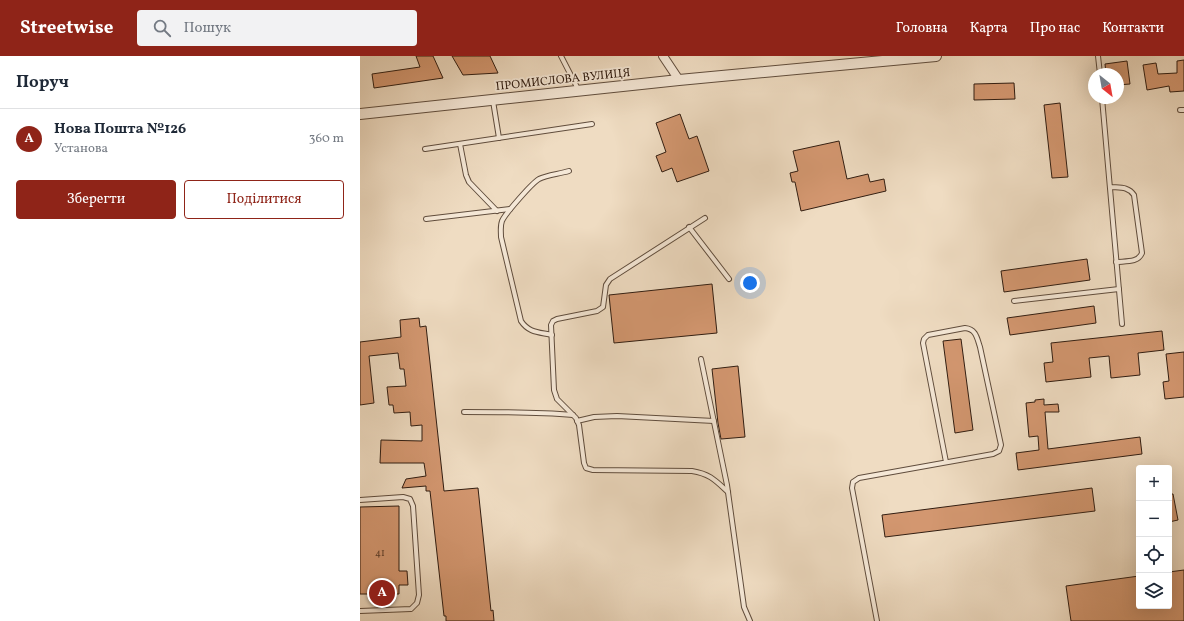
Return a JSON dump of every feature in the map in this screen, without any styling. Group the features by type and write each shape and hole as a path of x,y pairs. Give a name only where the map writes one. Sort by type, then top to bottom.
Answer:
{"street":[{"path":"663,56 679,80"},
{"name":"ПРОМИСЛОВА ВУЛИЦЯ","path":"360,114 679,80 936,56"}],"lane":[{"path":"561,56 579,91"},
{"path":"1098,56 1099,68"},
{"path":"493,100 499,138"},
{"path":"1103,104 1122,324"},
{"path":"425,149 592,124"},
{"path":"460,144 466,175 469,182 497,211"},
{"path":"552,335 530,331 521,320 500,229 502,222 510,209 539,179 569,172"},
{"path":"1110,187 1127,188 1131,190 1134,195 1142,253 1140,258 1136,260 1116,262"},
{"path":"426,219 510,209"},
{"path":"705,218 610,279 606,285 603,307 597,312 553,321 551,325 554,390 557,399 573,416 579,425 586,468 593,470 702,472 713,478 728,492"},
{"path":"690,228 729,279"},
{"path":"1014,301 1119,289"},
{"path":"877,621 852,488 853,482 859,478 993,454 999,451 1001,445 980,347 974,332 970,328 928,334 923,343 946,462"},
{"path":"701,359 728,492 744,607 750,621"},
{"path":"464,412 521,412 573,416"},
{"path":"577,422 594,417 616,416 714,421"},
{"path":"360,500 403,497 410,499 413,506 419,595 417,603 411,609 360,611"}],"building":[{"path":"416,56 433,56 443,78 374,88 372,74 420,67"},
{"path":"452,56 490,56 498,73 463,75"},
{"path":"1184,60 1184,91 1170,92 1169,86 1147,90 1143,65 1156,63 1158,74 1177,73 1177,61"},
{"path":"1127,61 1130,84 1124,84 1124,68 1105,68 1105,64"},
{"path":"1014,83 1015,99 974,100 974,84"},
{"path":"1060,103 1068,177 1052,178 1044,105"},
{"path":"680,114 689,139 697,136 709,171 677,182 672,168 662,172 656,156 666,152 656,123"},
{"path":"839,141 847,179 868,174 870,182 884,179 886,191 801,211 795,182 792,182 790,173 798,171 793,151"},
{"path":"1087,259 1090,280 1004,292 1001,271"},
{"path":"712,284 717,333 614,343 609,295"},
{"path":"1094,306 1096,323 1010,335 1007,318"},
{"path":"419,318 420,327 426,326 444,491 478,488 491,611 493,610 494,621 446,621 446,616 444,616 430,491 426,491 426,486 402,488 406,479 426,476 424,463 380,463 381,440 422,441 422,425 411,426 410,412 394,413 393,405 389,405 387,387 406,386 404,369 400,369 398,353 369,356 374,403 360,405 360,342 401,337 400,320"},
{"path":"1162,331 1164,350 1138,353 1140,375 1111,378 1109,356 1089,358 1091,377 1046,382 1044,363 1053,362 1051,343"},
{"path":"961,339 973,430 955,433 943,341"},
{"path":"1184,352 1184,397 1165,399 1163,382 1169,381 1166,354"},
{"path":"738,366 745,437 721,439 712,369"},
{"path":"1044,399 1044,405 1058,404 1059,412 1045,412 1048,449 1140,437 1142,454 1018,470 1016,453 1039,450 1038,436 1029,437 1026,403"},
{"path":"1092,488 1095,511 885,537 882,515"},
{"path":"1172,494 1173,494 1178,520 1172,521"},
{"path":"399,506 399,571 407,571 408,585 399,585 399,594 360,594 360,507"},
{"path":"1184,570 1184,621 1071,621 1066,586 1136,576 1136,609 1172,609 1172,572"}],"place":[{"name":"Нова Пошта №126","path":"382,593"}]}
